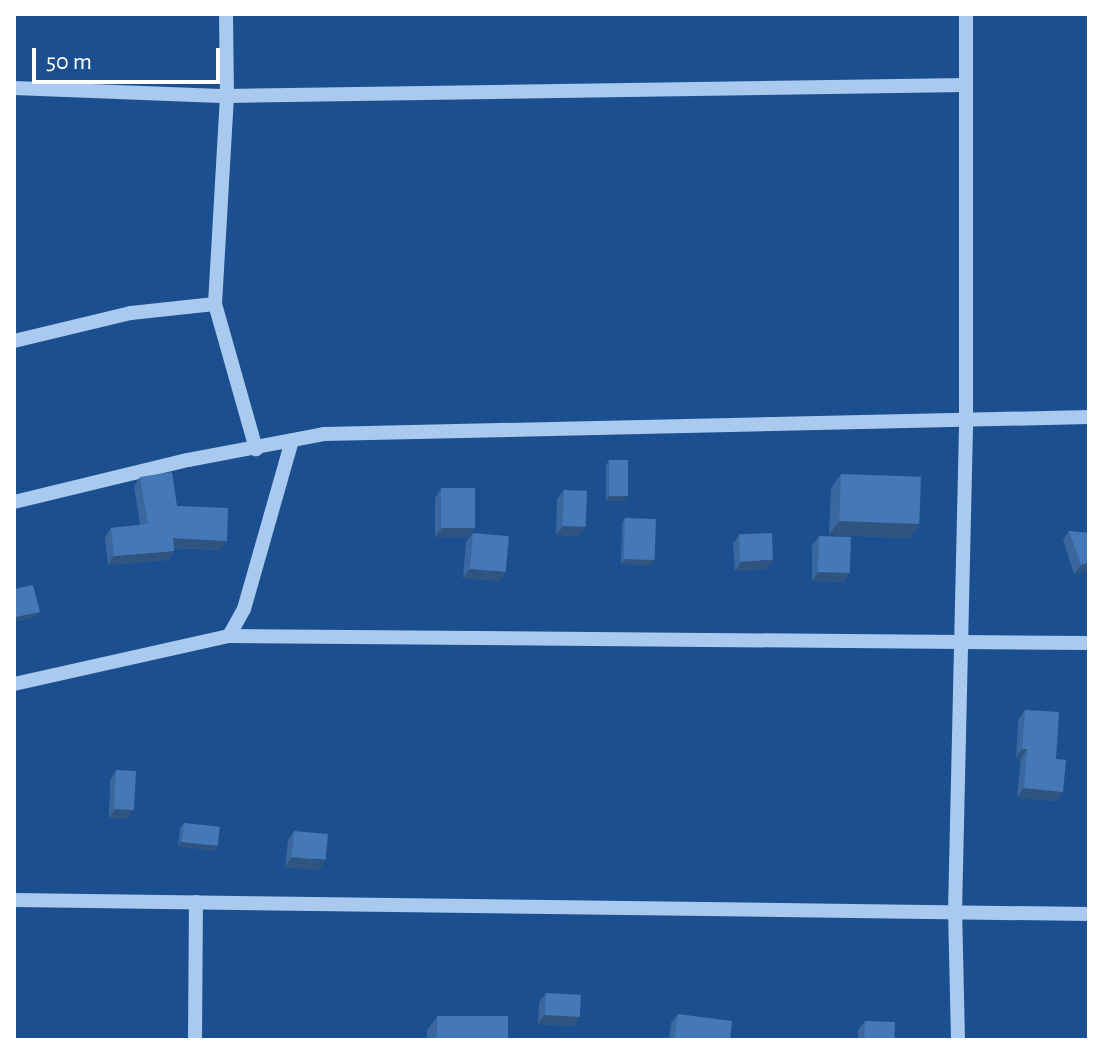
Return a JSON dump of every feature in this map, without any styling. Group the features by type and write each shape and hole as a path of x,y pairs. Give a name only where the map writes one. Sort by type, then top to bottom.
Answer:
{"street":[{"path":"226,14 227,96 215,304 256,449"},
{"path":"958,1040 955,912 966,420 966,14"},
{"path":"14,88 227,96 966,85"},
{"path":"14,341 131,313 215,304"},
{"path":"14,502 188,460 324,434 1089,417"},
{"path":"229,636 244,609 292,441"},
{"path":"14,684 229,636 1089,643"},
{"path":"14,900 1089,914"},
{"path":"195,1040 196,902"}],"building":[{"path":"609,460 628,460 628,496 609,496"},
{"path":"172,472 177,506 228,508 227,541 173,538 174,551 114,556 111,528 148,524 140,477"},
{"path":"841,474 921,477 919,524 839,521"},
{"path":"441,488 475,488 475,528 441,528"},
{"path":"564,490 587,491 586,527 563,526"},
{"path":"625,518 656,519 655,560 624,559"},
{"path":"1069,531 1089,533 1089,562 1081,565"},
{"path":"473,533 509,536 506,572 470,569"},
{"path":"772,533 773,560 740,561 739,534"},
{"path":"819,536 851,537 850,573 818,572"},
{"path":"33,585 40,612 16,617 14,589"},
{"path":"14,694 16,694 14,748"},
{"path":"1025,710 1059,712 1056,759 1066,760 1063,792 1024,788 1027,749 1022,749"},
{"path":"116,770 136,771 134,810 114,809"},
{"path":"184,823 220,827 218,846 182,842"},
{"path":"294,831 328,834 326,860 292,857"},
{"path":"546,993 581,995 580,1017 545,1015"},
{"path":"678,1014 732,1021 730,1040 674,1040"},
{"path":"437,1016 508,1016 508,1040 437,1040"},
{"path":"865,1021 895,1022 894,1040 864,1040"}]}
